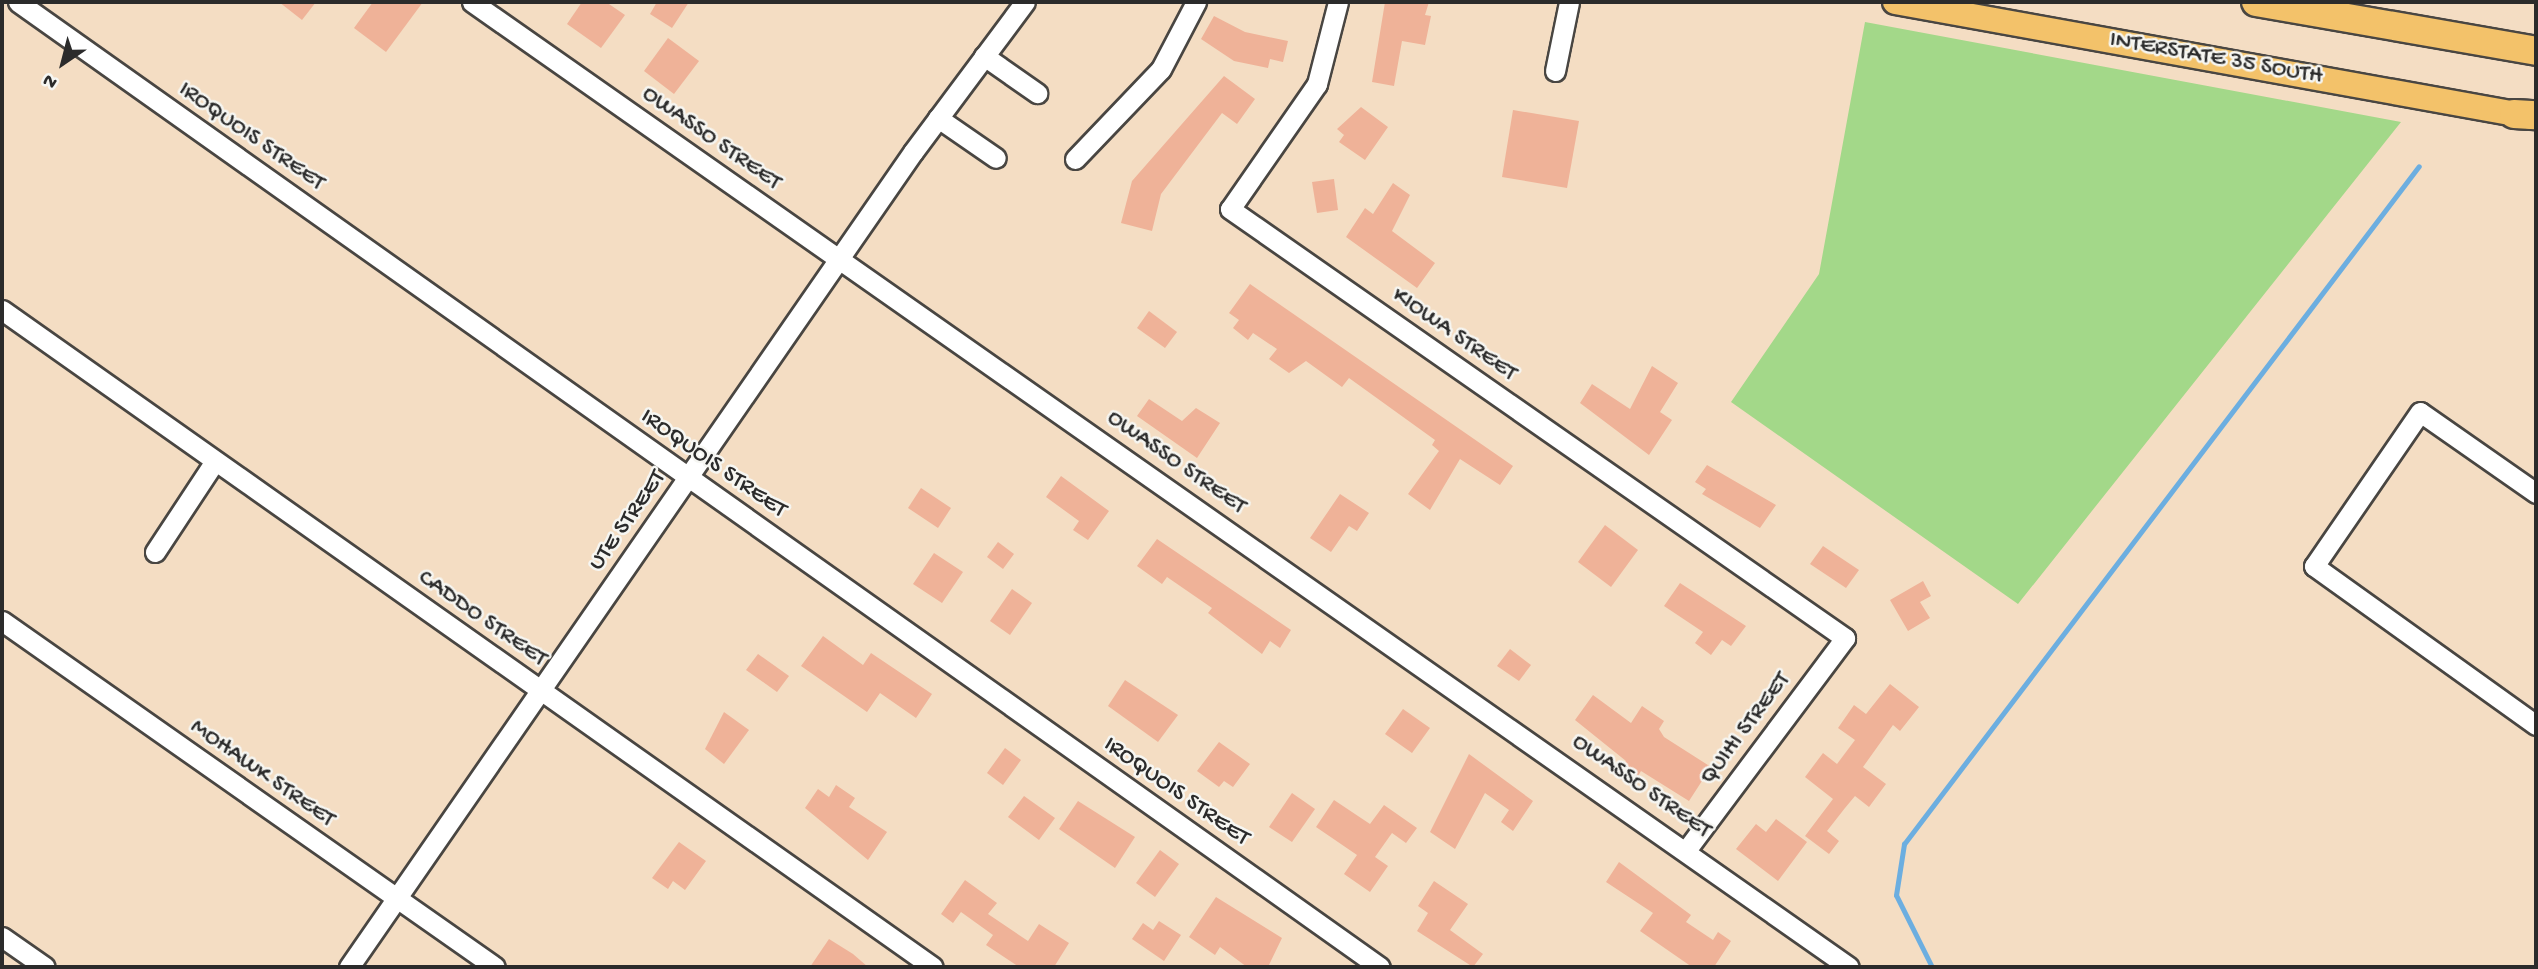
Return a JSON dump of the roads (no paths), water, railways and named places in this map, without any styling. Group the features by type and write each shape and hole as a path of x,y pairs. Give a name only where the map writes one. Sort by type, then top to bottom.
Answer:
{"highway":[{"path":"2256,2 2536,51"}],"main road":[{"name":"INTERSTATE 35 SOUTH","path":"1895,2 2529,116"}],"street":[{"name":"IROQUOIS STREET","path":"18,2 1380,967"},
{"name":"OWASSO STREET","path":"472,2 1687,849 1849,967"},
{"name":"UTE STREET","path":"349,967 839,259 938,118 1025,2"},
{"path":"1075,159 1161,69 1196,2"},
{"name":"KIOWA STREET","path":"1338,2 1317,84 1230,209 1845,638"},
{"path":"1555,71 1569,2"},
{"path":"984,56 1037,93"},
{"path":"938,118 996,158"},
{"name":"CADDO STREET","path":"2,310 933,967"},
{"path":"2536,493 2420,412 2314,566 2536,725"},
{"path":"155,552 215,461"},
{"name":"MOHAWK STREET","path":"2,621 495,967"},
{"name":"QUIHI STREET","path":"1687,849 1845,638"},
{"path":"2,937 46,967"}],"waterway":[{"path":"1932,967 1896,895 1904,844 2419,166"}]}
